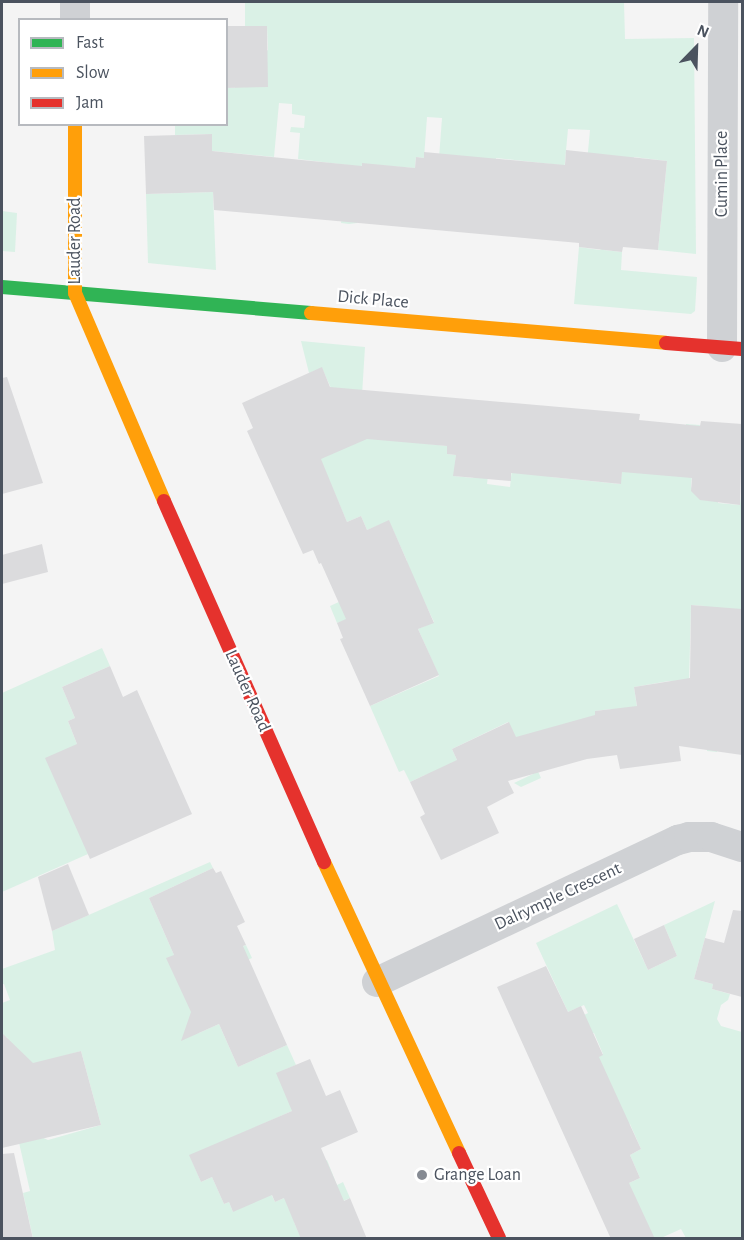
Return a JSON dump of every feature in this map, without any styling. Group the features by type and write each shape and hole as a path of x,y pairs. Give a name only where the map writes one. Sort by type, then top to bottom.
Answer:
{"street":[{"path":"75,2 75,18"},
{"name":"Cumin Place","path":"723,2 732,348"},
{"name":"Lauder Road","path":"75,126 75,293 202,589 377,982 499,1239"},
{"name":"Dick Place","path":"2,287 732,348"},
{"name":"Dalrymple Crescent","path":"377,982 678,840 689,837 711,837 742,847"}],"green space":[{"path":"245,2 624,2 625,39 694,38 696,254 658,250 667,161 634,157 630,192 587,162 590,130 568,129 562,194 560,165 496,158 489,234 439,158 442,118 427,117 424,158 416,157 415,168 362,164 357,223 341,223 347,165 298,159 300,133 290,132 291,127 304,128 305,116 292,114 292,104 279,103 274,157 212,151 212,134 175,135 175,126 228,126 228,88 235,88 235,73 268,50 267,26 245,26"},
{"path":"213,192 216,270 148,263 146,194"},
{"path":"2,211 17,213 15,252 2,251"},
{"path":"604,245 604,250 622,252 621,270 697,277 695,311 691,314 574,304 579,247 600,250"},
{"path":"301,341 365,347 362,395 337,402 322,368 309,373"},
{"path":"686,424 700,425 694,448 691,487 700,499 712,501 718,498 718,503 740,505 742,487 742,633 740,632 736,661 742,662 741,691 725,689 717,752 707,751 709,687 704,606 691,605 689,684 669,681 634,687 638,713 612,717 611,709 595,711 601,756 579,720 536,767 541,778 521,787 514,783 533,774 508,722 452,749 461,769 425,775 410,782 404,770 399,772 370,706 439,676 418,629 434,622 422,597 337,623 330,606 372,587 407,561 389,521 367,530 361,516 347,522 320,459 358,436 447,446 447,454 456,455 454,476 473,478 490,459 487,484 510,487 516,430 551,473 551,477 620,484 622,472 684,457"},
{"path":"102,648 110,666 62,687 75,718 68,721 77,744 88,854 2,892 2,693"},
{"path":"210,862 213,868 149,898 174,955 215,959 246,945 252,958 201,981 199,1033 219,1024 238,1067 287,1045 296,1065 284,1070 292,1111 190,1156 201,1182 212,1177 224,1204 229,1202 233,1212 267,1186 275,1202 316,1184 309,1168 327,1160 337,1185 343,1182 350,1198 294,1222 301,1238 33,1238 23,1193 30,1191 15,1125 48,1140 101,1125 81,1051 39,1063 18,1101 2,1106 2,1091 23,1084 7,1037 2,1039 2,1003 10,1000 2,984 2,969 55,950 52,931"},
{"path":"715,901 694,979 713,984 712,989 730,994 728,1000 721,1005 717,1019 721,1026 742,1032 742,1238 686,1238 681,1229 661,1238 615,1238 629,1183 640,1178 630,1155 641,1149 630,1124 541,1083 603,1054 594,1033 580,1039 578,1018 588,1013 584,1005 568,1012 536,943 617,904 648,970 677,956 664,925"}],"building":[{"path":"228,26 267,26 268,87 228,88"},
{"path":"212,134 212,151 362,166 362,163 415,168 416,157 424,158 424,152 565,165 566,150 667,161 658,250 623,247 622,252 579,247 579,243 214,210 213,192 146,194 144,136"},
{"path":"322,367 330,387 640,414 639,420 700,426 701,421 742,424 740,505 700,500 691,491 692,478 622,472 621,484 511,473 511,481 453,476 456,455 447,454 447,446 367,439 321,459 347,522 361,516 367,530 389,520 434,623 418,629 439,675 370,706 340,639 343,638 337,623 346,619 313,550 303,554 247,431 253,428 242,403"},
{"path":"7,377 43,483 2,494 2,378"},
{"path":"42,544 48,572 2,584 2,555"},
{"path":"691,605 742,609 742,755 679,746 681,761 620,769 617,755 587,759 508,781 514,793 487,807 499,833 441,860 420,817 425,814 410,782 457,760 452,749 509,722 516,737 595,715 595,711 637,706 634,687 690,678"},
{"path":"110,666 123,697 137,690 192,814 90,859 45,758 77,744 68,721 75,718 62,687"},
{"path":"68,864 89,915 52,931 38,877"},
{"path":"213,868 216,873 221,871 245,922 237,926 246,945 243,946 287,1045 238,1067 219,1024 181,1041 191,1012 166,958 174,955 149,898"},
{"path":"733,910 742,911 742,997 712,989 713,984 694,979 705,938 724,943"},
{"path":"664,925 677,956 648,970 634,939"},
{"path":"546,966 568,1012 581,1006 603,1055 599,1057 641,1149 630,1155 640,1178 629,1183 655,1239 611,1239 497,987"},
{"path":"2,1033 33,1063 81,1051 101,1125 2,1148"},
{"path":"310,1059 326,1096 340,1090 358,1132 321,1148 344,1201 350,1198 367,1239 301,1239 284,1198 275,1202 272,1195 233,1212 229,1202 224,1204 212,1177 201,1182 189,1155 292,1111 276,1073"},
{"path":"14,1153 33,1239 2,1239 2,1154"}],"traffic: fast":[{"path":"2,287 311,313"}],"traffic: slow":[{"path":"75,126 75,293 164,501"},
{"path":"311,313 666,343"},
{"path":"324,862 459,1153"}],"traffic: jam":[{"path":"666,343 742,349"},
{"path":"164,501 324,862"},
{"path":"459,1153 499,1238"}],"place":[{"name":"Grange Loan","path":"422,1175"}]}
